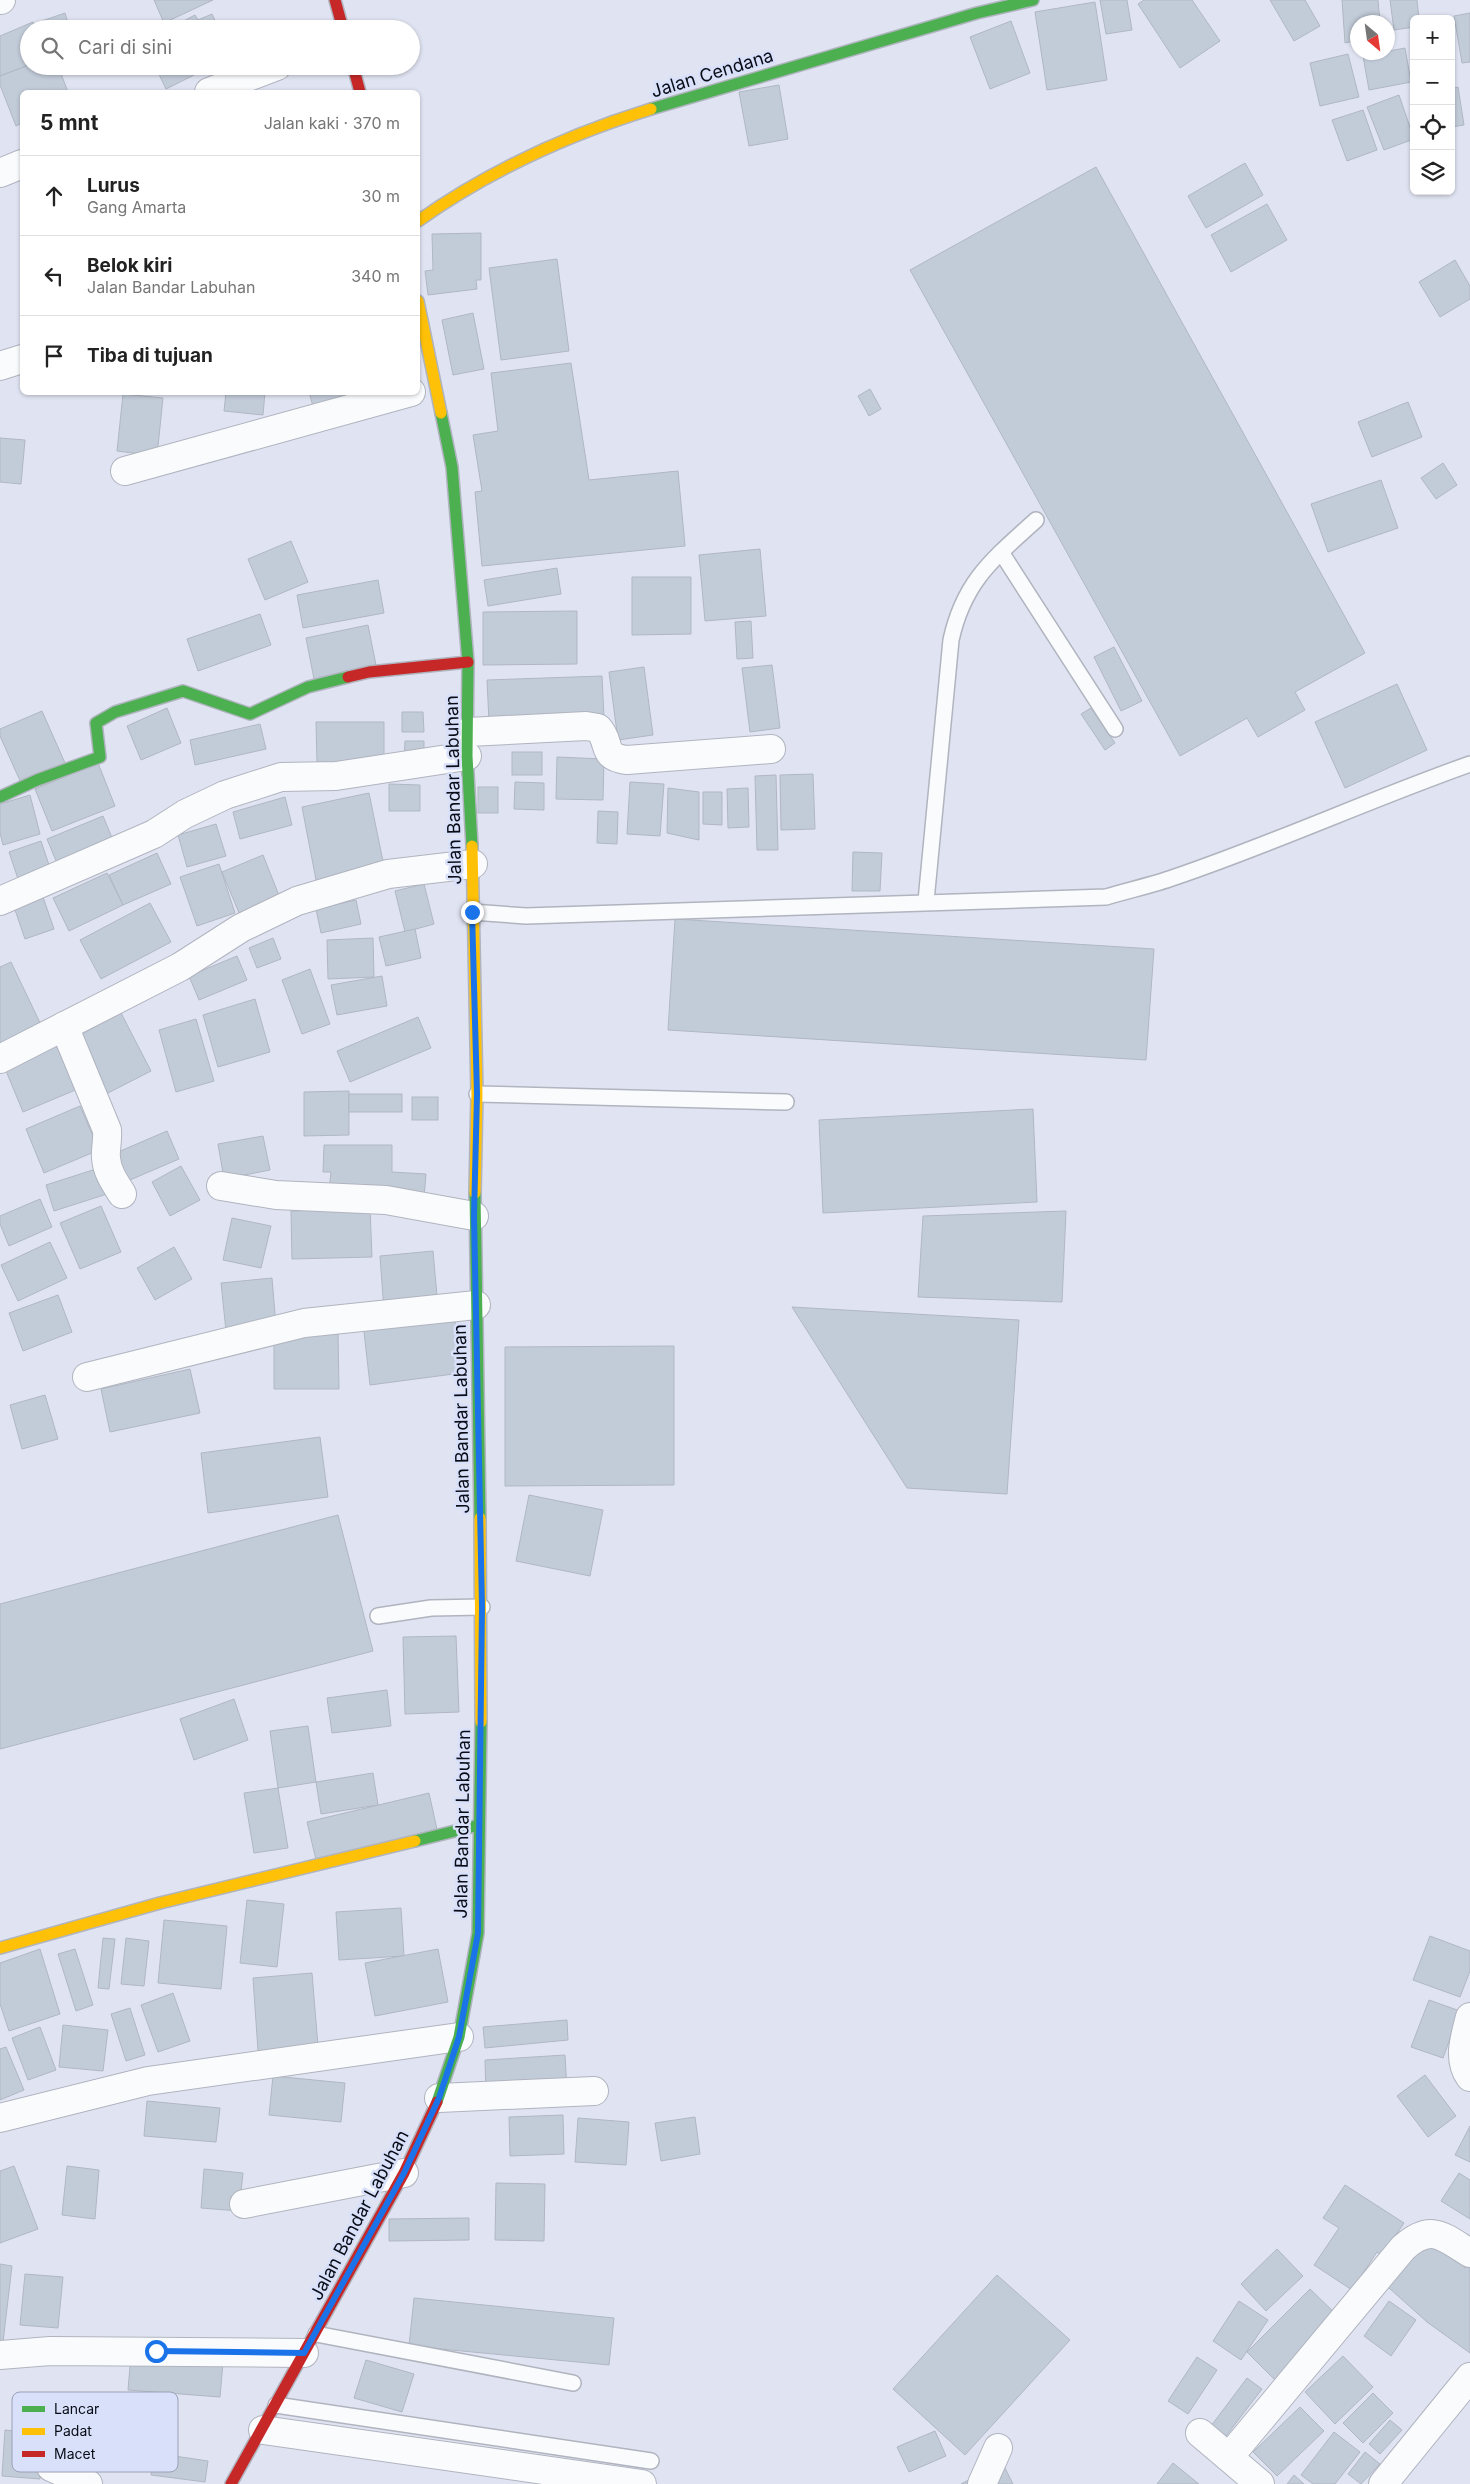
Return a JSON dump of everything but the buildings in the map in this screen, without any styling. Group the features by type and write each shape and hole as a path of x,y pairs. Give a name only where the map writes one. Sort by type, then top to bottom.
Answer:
{"main road":[{"path":"335,0 341,20"},
{"name":"Jalan Cendana","path":"420,219 450,196 499,168 601,125 977,13 1033,0"},
{"path":"355,75 359,90"},
{"name":"Jalan Bandar Labuhan","path":"231,2484 263,2430 404,2173 439,2098 459,2037 478,1933 482,1607 474,1216 477,1094 472,912 473,864 468,744 468,662 452,468 421,390 420,360"},
{"path":"0,797 37,780 100,757 96,722 115,712 182,691 250,714 308,687 369,672 468,662"},
{"path":"0,1948 160,1903 479,1825"}],"street":[{"path":"213,90 253,75"},
{"path":"0,173 20,165"},
{"path":"0,366 20,359"},
{"path":"125,471 403,395"},
{"path":"0,901 154,834 185,814 225,795 280,777 336,776 468,744 586,726 598,728 605,739 608,753 613,757 627,760 771,749"},
{"path":"0,1058 180,967 241,928 296,901 388,874 473,864"},
{"path":"64,1026 107,1130 108,1144 105,1156 109,1173 122,1194"},
{"path":"221,1186 276,1195 386,1200 474,1216"},
{"path":"87,1377 304,1323 476,1305"},
{"path":"1467,2061 1470,2017"},
{"path":"0,2118 148,2082 459,2037"},
{"path":"439,2098 594,2091"},
{"path":"244,2204 404,2173"},
{"path":"1229,2457 1416,2236 1437,2234 1470,2253"},
{"path":"0,2355 69,2351 310,2344"},
{"path":"1383,2484 1470,2377"},
{"path":"263,2430 647,2473"},
{"path":"1200,2433 1260,2484"},
{"path":"982,2484 998,2448"},
{"path":"62,2472 88,2484"}],"lane":[{"path":"926,901 951,640 956,618 964,597 980,574 1036,520"},
{"path":"1001,552 1115,729"},
{"path":"472,912 526,916 1106,896 1173,878 1470,764"},
{"path":"477,1094 786,1102"},
{"path":"378,1616 431,1608 482,1607"},
{"path":"310,2344 573,2383"},
{"path":"276,2406 647,2473"}],"traffic: fast":[{"path":"651,109 977,13 1033,0"},
{"path":"441,413 452,467 468,662 467,756 472,846"},
{"path":"0,797 37,780 100,757 96,723 115,712 183,691 250,714 308,687 348,677"},
{"path":"475,1193 480,1518"},
{"path":"437,2102 459,2037 478,1933 481,1722"},
{"path":"415,1841 479,1825"}],"traffic: slow":[{"path":"420,220 501,170 559,142 651,109"},
{"path":"420,311 441,413"},
{"path":"472,846 477,1094 475,1193"},
{"path":"480,1518 481,1722"},
{"path":"0,1948 160,1903 415,1841"}],"traffic: jam":[{"path":"335,0 341,20"},
{"path":"355,75 359,90"},
{"path":"348,677 369,672 468,662"},
{"path":"231,2484 404,2173 437,2102"}],"route":[{"path":"156,2351 304,2353 404,2173 439,2098 459,2037 478,1933 482,1607 474,1216 477,1094 472,912"}]}
